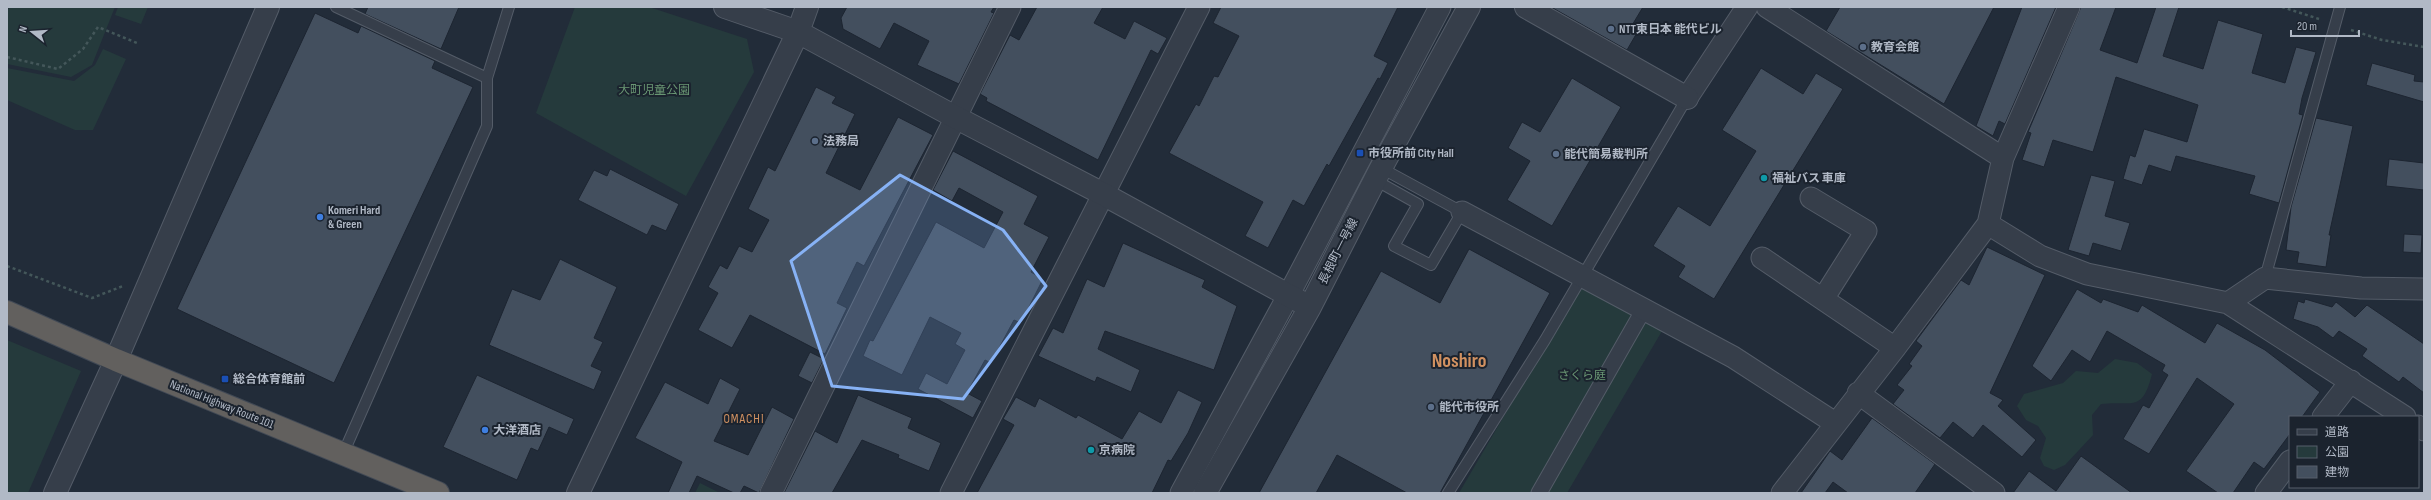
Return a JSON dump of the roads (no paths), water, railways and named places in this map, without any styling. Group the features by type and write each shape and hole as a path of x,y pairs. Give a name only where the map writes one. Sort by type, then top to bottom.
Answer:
{"highway":[{"name":"National Highway Route 101","path":"7,312 116,360 438,493"}],"street":[{"path":"55,493 116,360 268,7"},
{"path":"725,7 798,32 956,118 1103,194 1310,307"},
{"path":"578,493 798,32 807,7"},
{"path":"771,493 1010,7"},
{"path":"950,493 1199,7"},
{"path":"1181,493 1288,296 1440,7"},
{"name":"長根町一号線","path":"1205,493 1310,307 1378,174 1469,7"},
{"path":"1526,7 1687,98 1747,7"},
{"path":"1767,7 2003,158"},
{"path":"1782,493 1858,393 1895,348 1988,224 2003,158 2069,7"},
{"path":"1811,198 1866,231 1823,299"},
{"path":"1462,212 1583,275 1733,357 1835,423"},
{"path":"1988,224 2040,256 2087,274 2228,303 2404,416"},
{"path":"1762,258 1895,348"},
{"path":"2228,303 2265,278 2361,288 2424,289"},
{"path":"1539,493 1644,309"},
{"path":"2324,416 2351,381"},
{"path":"1858,393 1994,493"},
{"path":"2266,493 2289,462"}],"lane":[{"path":"336,7 487,78"},
{"path":"343,454 486,126 487,78 509,7"},
{"path":"2265,278 2340,7"},
{"path":"1448,493 1583,275 1687,98"},
{"path":"1378,174 1462,212 1431,265 1394,246 1418,204 1378,174"}],"place":[{"name":"NTT東日本 能代ビル","path":"1611,29"},
{"name":"教育会館","path":"1863,47"},
{"name":"法務局","path":"815,141"},
{"name":"市役所前 City Hall","path":"1360,153"},
{"name":"能代簡易裁判所","path":"1556,154"},
{"name":"福祉バス 車庫","path":"1764,178"},
{"name":"Komeri Hard & Green","path":"320,217"},
{"name":"総合体育館前","path":"225,379"},
{"name":"能代市役所","path":"1431,407"},
{"name":"大洋酒店","path":"485,430"},
{"name":"京病院","path":"1091,450"}],"district":[{"name":"Noshiro","path":"1459,360"},
{"name":"OMACHI","path":"744,418"}],"park label":[{"name":"大町児童公園","path":"654,90"},
{"name":"さくら庭","path":"1582,375"}]}
